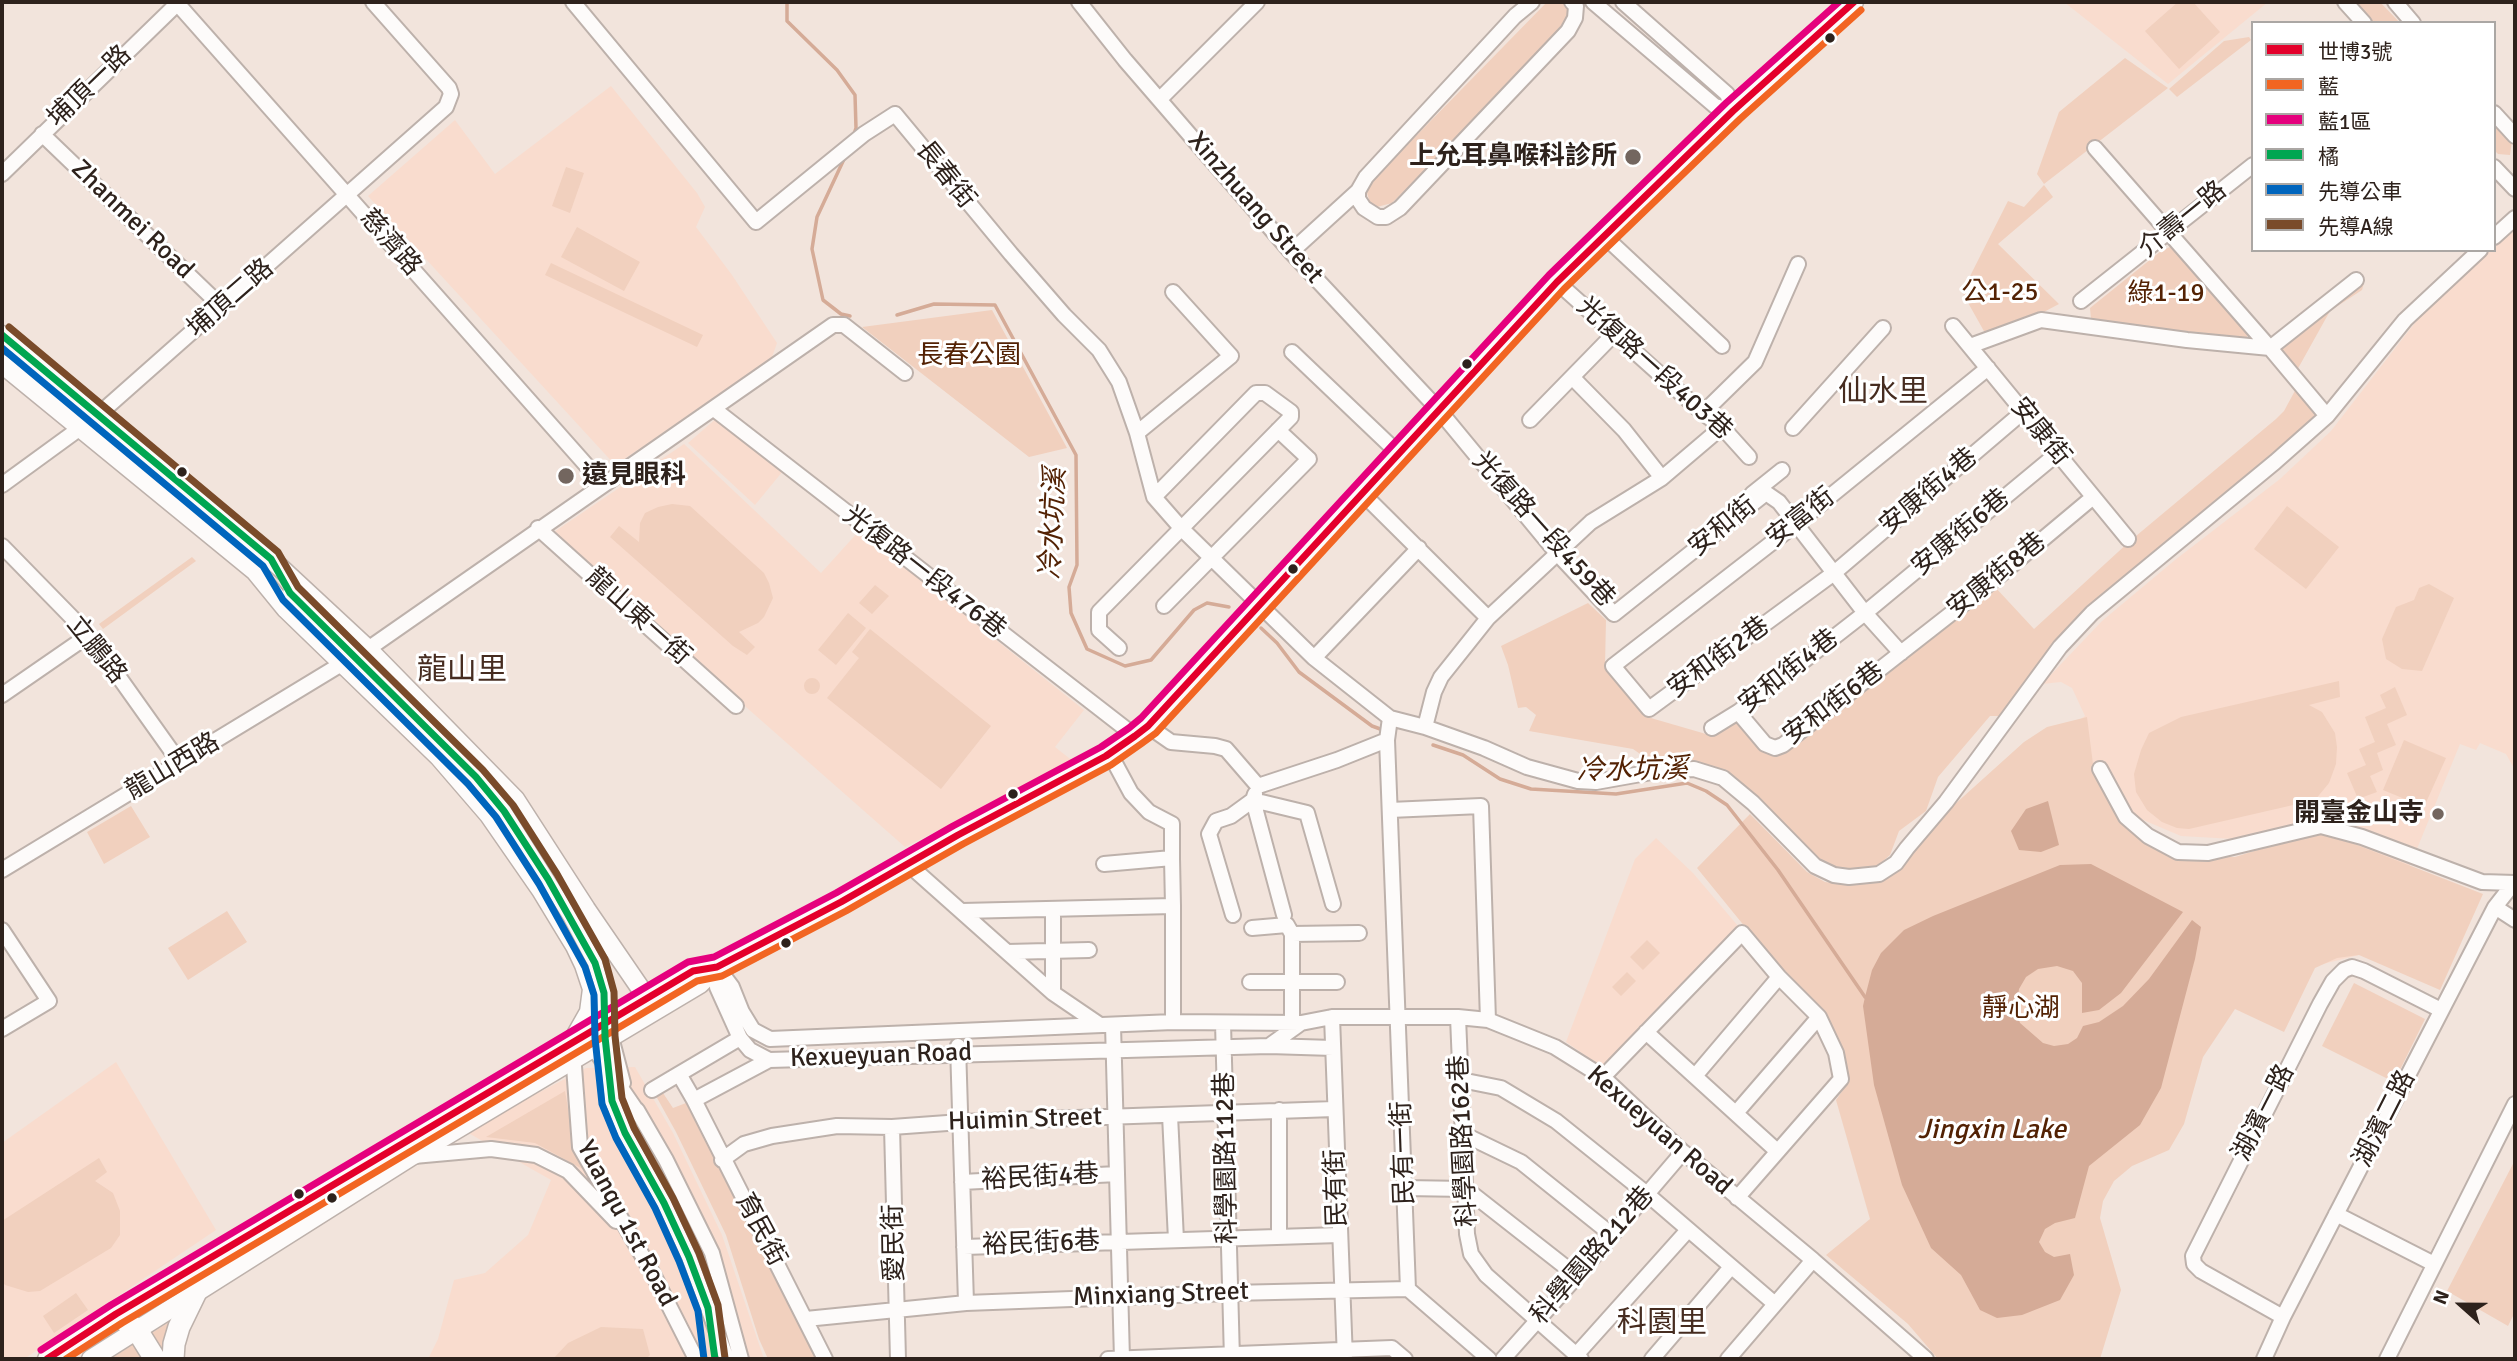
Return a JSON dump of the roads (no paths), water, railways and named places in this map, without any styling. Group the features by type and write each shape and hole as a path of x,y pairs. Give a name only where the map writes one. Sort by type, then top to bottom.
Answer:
{"highway":[{"path":"173,1359 176,1336 196,1292"},
{"path":"116,1314 155,1359"},
{"path":"131,1334 139,1359"}],"main road":[{"path":"47,1359 116,1314 573,1051 593,1047 611,1037 700,984 717,967 1110,754 1142,731 1557,282 1733,111 1854,2"},
{"path":"2,335 271,559 368,649 516,799 647,998"},
{"path":"2,364 255,571 290,593"},
{"path":"271,559 290,593"},
{"path":"255,571 286,609 432,751 489,815 541,890 575,946 592,989 589,1012 573,1051"},
{"path":"91,1359 412,1156 573,1051 647,998 693,971 717,967"}],"street":[{"name":"埔頂一路","path":"2,174 178,2"},
{"name":"慈濟路","path":"178,2 603,484"},
{"name":"埔頂二路","path":"2,485 98,415 446,107 451,94 444,81 373,2"},
{"name":"長春街","path":"573,2 756,222 864,134 895,114 1011,254 1064,315 1099,350 1119,382 1137,433 1154,497 1182,529 1314,658 1390,718"},
{"name":"Xinzhuang Street","path":"1079,2 1291,252 1438,409"},
{"path":"1160,99 1257,2"},
{"path":"1532,2 1515,16 1360,183 1358,199 1364,208 1378,217 1386,217 1400,208 1568,31 1575,18 1576,3"},
{"path":"1593,2 1715,106 1733,111"},
{"path":"1623,2 1727,94 1733,111"},
{"path":"2345,2 2362,21"},
{"path":"2395,2 2411,21"},
{"path":"2496,115 2515,136"},
{"name":"Zhanmei Road","path":"42,134 222,307"},
{"path":"2095,148 2327,416"},
{"name":"介壽一路","path":"2081,302 2251,167"},
{"path":"2496,169 2515,189"},
{"path":"1291,252 1358,191"},
{"path":"2496,235 2515,218"},
{"path":"1603,235 1721,346"},
{"path":"1390,718 1484,748 1527,767 1578,781 1596,782 1652,772 1694,769 1723,778 1753,803 1815,866 1842,876 1880,874 1896,863 1925,829 2060,647 2092,613 2327,416 2404,320 2478,252"},
{"path":"1703,413 1755,362 1798,264"},
{"path":"1970,346 2041,320 2187,340 2270,348 2356,280"},
{"name":"光復路一段403巷","path":"1557,282 1722,427 1749,457"},
{"path":"1137,433 1231,356 1173,292"},
{"path":"368,649 833,325 844,325 905,373"},
{"name":"安康街","path":"1953,326 2128,539"},
{"path":"1793,428 1882,328"},
{"path":"1530,420 1614,334"},
{"path":"1292,352 1398,453"},
{"name":"安富街","path":"1613,666 1796,524 1988,368"},
{"path":"1572,377 1624,430 1662,478"},
{"path":"1119,648 1099,630 1099,612 1278,430 1290,417 1291,412 1265,393 1256,393 1154,497"},
{"name":"光復路一段476巷","path":"714,409 1142,731 1171,742 1226,749 1255,793"},
{"name":"光復路一段459巷","path":"1438,409 1556,552 1614,614 1653,574 1782,470"},
{"name":"安康街4巷","path":"1834,573 2024,411"},
{"path":"1425,727 1441,677 1488,618 1591,522 1662,478 1722,427"},
{"path":"1164,606 1309,459 1278,430"},
{"name":"安康街6巷","path":"1865,613 2058,453"},
{"path":"1362,492 1488,618"},
{"name":"安和街","path":"1614,614 1766,493 1779,502 1865,613 1901,653"},
{"name":"安康街8巷","path":"1901,653 2092,498"},
{"name":"龍山東一街","path":"538,528 736,706"},
{"name":"立鵬路","path":"2,546 89,635 180,763"},
{"path":"1314,658 1419,548"},
{"name":"安和街2巷","path":"1613,666 1649,709 1834,573"},
{"path":"290,593 476,777 504,811 570,916 595,963 604,993 605,1037 612,1101 625,1133 664,1203 689,1257 727,1359"},
{"name":"安和街4巷","path":"1712,728 1738,712 1865,613"},
{"path":"2,695 89,635"},
{"name":"安和街6巷","path":"1738,712 1765,744 1774,748 1783,745 1901,653"},
{"name":"龍山西路","path":"2,870 343,663"},
{"name":"民有一街","path":"1390,718 1387,740 1409,1289"},
{"path":"432,751 449,733"},
{"path":"1233,915 1209,834 1216,821 1231,816 1255,793 1387,740"},
{"path":"1110,754 1131,793 1149,812 1172,824 1173,1022"},
{"path":"2100,769 2126,817 2148,836 2178,852 2208,853 2321,826 2362,837 2482,882 2514,883"},
{"path":"1255,793 1307,813 1333,904"},
{"path":"1255,793 1284,915"},
{"path":"1390,810 1481,806 1488,1020"},
{"path":"1104,864 1172,858"},
{"path":"908,864 1053,993 1107,1025 1114,1049 1122,1359"},
{"name":"湖濱二路","path":"2264,1359 2283,1317 2495,907 2514,883"},
{"path":"962,911 1173,906"},
{"path":"2495,907 2515,920"},
{"path":"1053,909 1053,993"},
{"path":"1252,928 1287,925 1292,934 1292,982 1297,1022"},
{"path":"2,930 49,1001 2,1029"},
{"path":"1292,934 1359,933"},
{"path":"1603,1077 1742,933 1819,1017 1836,1054 1841,1079 1738,1198"},
{"path":"1007,952 1089,950"},
{"name":"Kexueyuan Road","path":"717,967 732,987 753,1030 770,1039 1173,1022 1297,1022 1332,1017 1458,1017 1488,1020 1555,1047 1603,1077 1683,1152 1926,1359"},
{"name":"Kexueyuan Road","path":"717,967 717,987 740,1038 750,1050 769,1060 1269,1046 1297,1022"},
{"name":"湖濱一路","path":"2283,1317 2201,1271 2194,1264 2193,1256 2320,1004 2333,981 2344,970 2352,967 2441,1010"},
{"path":"1695,1076 1779,976"},
{"path":"1250,982 1336,982"},
{"name":"民有街","path":"1332,1017 1345,1354"},
{"name":"科學園路162巷","path":"1458,1017 1467,1234 1471,1254 1486,1275 1578,1357"},
{"path":"1735,1113 1819,1017"},
{"name":"科學園路112巷","path":"1223,1023 1232,1356"},
{"path":"958,1031 966,1303"},
{"path":"1646,1032 1777,1151"},
{"path":"611,1037 623,1083 666,1160 712,1253 741,1359"},
{"path":"652,1090 740,1038"},
{"path":"1269,1046 1333,1048"},
{"path":"593,1047 641,1117"},
{"name":"Yuanqu 1st Road","path":"573,1051 580,1147 634,1240 696,1359"},
{"path":"694,1100 769,1060"},
{"name":"育民街","path":"680,1074 825,1359"},
{"path":"1461,1080 1501,1088 1556,1121 1775,1304"},
{"path":"2387,1359 2515,1104"},
{"name":"Huimin Street","path":"722,1160 744,1144 772,1136 837,1126 892,1127 961,1122 1334,1109"},
{"path":"1279,1111 1279,1236"},
{"path":"1170,1115 1176,1240"},
{"name":"愛民街","path":"892,1127 898,1359"},
{"path":"1463,1134 1521,1162 1612,1235"},
{"path":"412,1156 491,1149 536,1155 568,1171 634,1240"},
{"name":"科學園路212巷","path":"1503,1359 1683,1152"},
{"name":"裕民街4巷","path":"962,1182 1117,1174"},
{"path":"1405,1188 1466,1189 1577,1276"},
{"path":"2336,1214 2434,1264"},
{"path":"1578,1357 1688,1230"},
{"name":"裕民街6巷","path":"964,1247 1339,1234"},
{"path":"1728,1359 1813,1260"},
{"path":"1652,1359 1731,1267"},
{"path":"1409,1289 1489,1359"},
{"name":"Minxiang Street","path":"806,1319 966,1303 1120,1296 1409,1289"},
{"path":"708,1308 715,1359"},
{"path":"1108,1359 1345,1354 1392,1348 1405,1359"}],"water":[{"path":"2048,801 2059,845 2041,852 2019,850 2011,831 2026,809"},
{"name":"Jingxin Lake","path":"2091,864 2183,912 2121,993 2099,1010 2082,1013 2082,983 2073,971 2057,966 2038,969 2026,977 2019,989 2017,1002 2020,1023 2043,1043 2054,1046 2068,1044 2077,1038 2083,1026 2099,1022 2123,1006 2149,979 2192,920 2201,927 2195,959 2161,1088 2140,1125 2089,1166 2075,1218 2055,1223 2045,1229 2039,1242 2045,1252 2054,1257 2070,1254 2074,1275 2060,1300 2022,1315 1997,1318 1980,1310 1961,1275 1931,1248 1902,1185 1874,1085 1863,1006 1872,970 1881,953 1904,930 2060,865"}],"waterway":[{"name":"冷水坑溪","path":"787,2 787,21 837,70 855,95 856,128 853,137"},
{"name":"冷水坑溪","path":"845,157 817,217 812,249 823,300 841,314 850,316"},
{"name":"冷水坑溪","path":"897,315 934,304 995,305 1076,455 1077,565 1069,587 1071,613 1087,649 1125,666 1151,660 1194,610 1207,603 1229,607"},
{"name":"冷水坑溪","path":"1261,628 1277,643 1299,672 1372,726 1383,730"},
{"name":"冷水坑溪","path":"1433,745 1463,755 1500,779 1531,789 1616,794 1687,783 1706,791 1727,805 1778,870 1865,997"}],"place":[{"name":"上允耳鼻喉科診所","path":"1633,157"},
{"name":"遠見眼科","path":"566,476"},
{"name":"開臺金山寺","path":"2438,814"}],"district":[{"name":"仙水里","path":"1883,393"},
{"name":"龍山里","path":"462,671"},
{"name":"科園里","path":"1662,1324"}],"park label":[{"name":"公1-25","path":"2000,293"},
{"name":"綠1-19","path":"2166,294"},
{"name":"長春公園","path":"969,356"},
{"name":"靜心湖","path":"2021,1009"}]}
